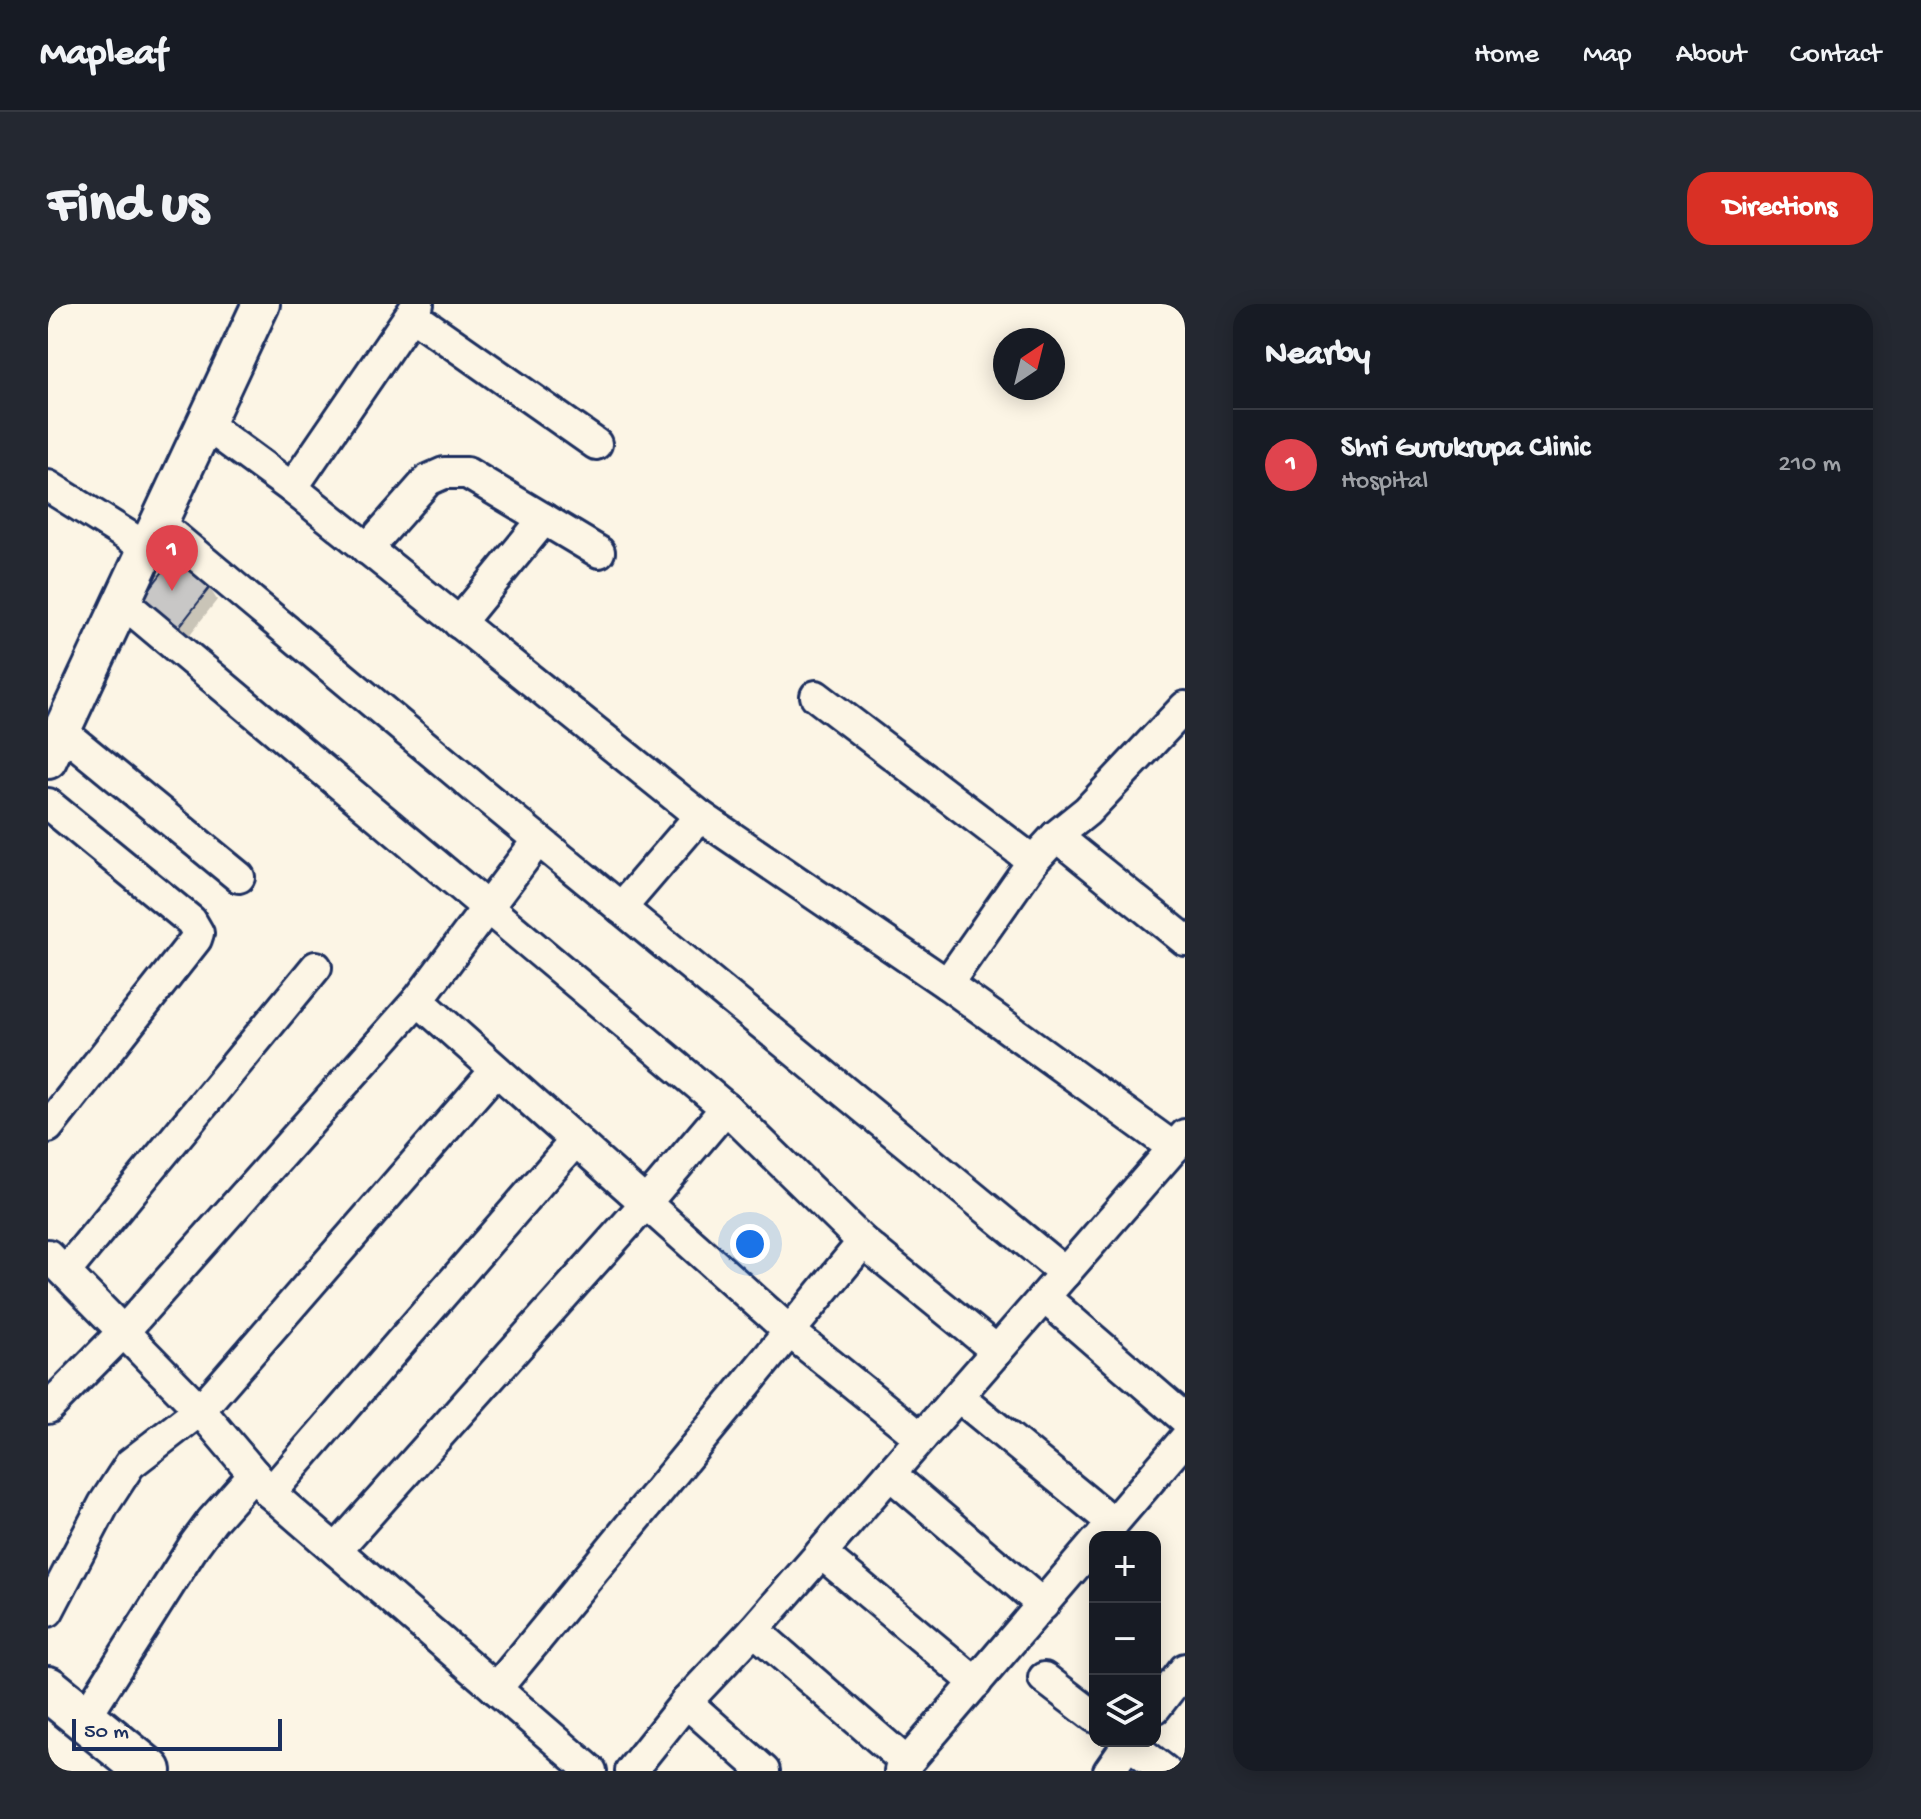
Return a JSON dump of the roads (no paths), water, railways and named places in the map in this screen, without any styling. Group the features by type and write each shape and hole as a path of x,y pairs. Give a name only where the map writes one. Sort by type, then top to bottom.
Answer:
{"highway":[{"path":"48,1689 149,1771"}],"street":[{"path":"239,877 55,746 261,304"},
{"path":"292,488 415,309 596,444"},
{"path":"205,424 292,488 700,816 1180,1142 754,1630 686,1702 631,1771"},
{"path":"367,549 428,480 444,473 467,473 599,552"},
{"path":"48,486 153,536 538,840 1065,1273"},
{"path":"459,623 544,519"},
{"path":"124,603 726,1108 863,1242 997,1351"},
{"path":"816,696 1033,861"},
{"path":"947,984 1033,861 1180,722"},
{"path":"48,804 191,921 198,933 48,1127"},
{"path":"621,908 700,816"},
{"path":"1056,836 1185,940"},
{"path":"48,1408 124,1331 418,1000 538,840"},
{"path":"316,967 57,1263 200,1410 262,1484 591,1771"},
{"path":"418,1000 789,1331 921,1438"},
{"path":"48,1611 104,1504 130,1464 200,1410 496,1070"},
{"path":"336,1550 646,1203 726,1108"},
{"path":"84,1719 212,1521 262,1484 576,1140"},
{"path":"496,1689 863,1242"},
{"path":"1044,1297 1185,1419"},
{"path":"958,1396 1100,1531"},
{"path":"1106,1531 1185,1439"},
{"path":"890,1474 1043,1605"},
{"path":"754,1630 904,1767 1089,1551"},
{"path":"821,1553 976,1683"},
{"path":"1161,1700 1185,1669"},
{"path":"1044,1678 1089,1712"},
{"path":"686,1702 764,1771"},
{"path":"1109,1771 1125,1747"},
{"path":"1134,1747 1165,1771"}],"place":[{"name":"Shri Gurukrupa Clinic","path":"172,591"}]}
